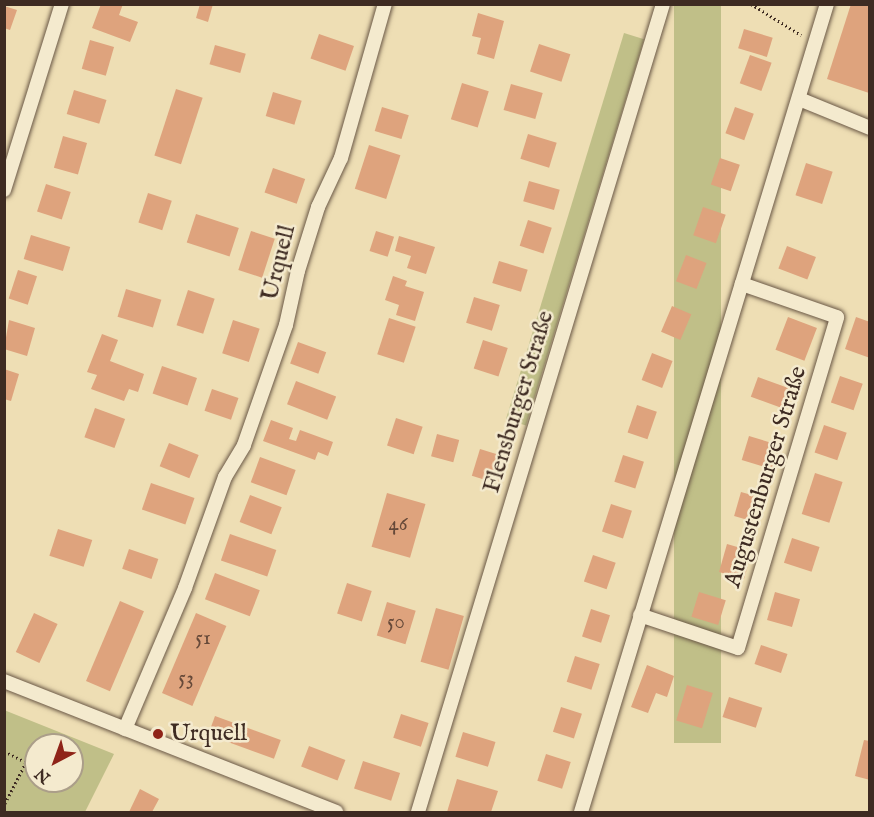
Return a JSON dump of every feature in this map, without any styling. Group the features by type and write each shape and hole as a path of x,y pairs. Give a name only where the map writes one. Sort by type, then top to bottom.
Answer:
{"street":[{"path":"4,190 62,4"},
{"name":"Urquell","path":"125,729 185,588 225,477 248,434 286,325 298,271 318,207 341,158 386,4"},
{"name":"Flensburger Straße","path":"418,813 663,4"},
{"path":"581,813 827,4"},
{"path":"799,99 870,128"},
{"name":"Augustenburger Straße","path":"640,615 738,648 837,317 742,284"},
{"path":"4,681 336,813"}],"path":[{"path":"751,4 815,44"},
{"path":"4,751 26,762 4,805"}],"shaded area":[{"path":"674,5 721,5 721,743 674,743"},
{"path":"624,33 644,39 526,425 506,419"},
{"path":"4,710 62,733 24,733 24,793 84,793 84,742 114,754 85,812 5,812"}],"building":[{"path":"101,4 123,4 119,15 138,22 130,42 92,28"},
{"path":"200,4 213,4 208,22 196,18"},
{"path":"851,4 870,4 869,93 827,79"},
{"path":"4,6 17,10 10,30 4,28"},
{"path":"478,13 504,21 494,59 477,54 481,38 472,36"},
{"path":"744,29 773,38 767,57 738,48"},
{"path":"319,34 354,46 346,71 311,59"},
{"path":"90,40 114,47 106,76 82,69"},
{"path":"539,44 570,54 561,82 530,72"},
{"path":"215,45 246,54 240,73 209,64"},
{"path":"750,55 772,63 761,91 740,83"},
{"path":"462,83 489,91 478,128 451,119"},
{"path":"511,84 543,93 535,119 504,110"},
{"path":"176,89 203,98 181,164 154,156"},
{"path":"74,90 107,100 99,124 67,114"},
{"path":"273,92 302,101 294,125 266,116"},
{"path":"382,107 409,115 401,139 375,131"},
{"path":"735,107 754,114 744,140 725,133"},
{"path":"528,134 557,143 549,168 520,159"},
{"path":"63,136 87,143 78,175 54,168"},
{"path":"369,145 400,155 386,199 355,189"},
{"path":"720,158 740,165 731,191 711,184"},
{"path":"806,163 833,172 822,204 795,195"},
{"path":"273,168 305,179 297,204 265,193"},
{"path":"529,181 560,190 554,210 523,201"},
{"path":"46,184 71,192 62,220 37,212"},
{"path":"148,193 172,201 162,230 138,222"},
{"path":"703,207 726,215 716,243 693,235"},
{"path":"196,214 239,228 230,256 187,243"},
{"path":"528,220 552,228 543,253 520,246"},
{"path":"251,231 275,239 262,278 238,270"},
{"path":"376,231 394,237 388,257 370,251"},
{"path":"31,235 70,247 63,271 24,259"},
{"path":"399,236 435,247 426,274 407,268 411,256 395,251"},
{"path":"787,246 816,257 807,280 778,268"},
{"path":"686,255 707,263 697,289 676,281"},
{"path":"499,261 528,270 521,292 492,283"},
{"path":"18,270 37,276 28,305 9,299"},
{"path":"393,276 407,281 405,286 424,292 415,321 396,315 399,305 385,300"},
{"path":"126,289 161,300 153,328 118,317"},
{"path":"188,290 215,299 203,334 177,325"},
{"path":"474,297 500,305 492,331 466,323"},
{"path":"672,306 691,314 680,340 661,332"},
{"path":"788,317 817,328 804,361 775,350"},
{"path":"856,317 870,322 870,358 845,349"},
{"path":"389,318 416,327 404,363 377,354"},
{"path":"9,320 35,328 27,356 4,349"},
{"path":"233,320 260,329 249,362 222,353"},
{"path":"102,334 118,340 110,361 144,374 138,392 129,389 124,401 91,389 97,375 87,372"},
{"path":"483,340 508,348 498,377 474,369"},
{"path":"298,342 326,352 318,374 290,364"},
{"path":"652,353 673,361 662,388 642,380"},
{"path":"162,366 197,378 188,405 153,393"},
{"path":"4,369 19,374 11,401 4,399"},
{"path":"840,376 863,384 854,410 831,402"},
{"path":"758,377 789,388 782,408 751,397"},
{"path":"296,381 336,396 327,420 287,404"},
{"path":"212,389 238,398 231,420 205,411"},
{"path":"637,405 657,412 647,439 628,432"},
{"path":"95,408 125,419 114,448 84,437"},
{"path":"396,418 423,427 414,454 387,446"},
{"path":"271,420 293,428 289,439 296,441 300,430 333,442 328,456 318,452 315,460 263,441"},
{"path":"824,425 847,433 837,460 815,452"},
{"path":"437,434 459,440 453,462 431,456"},
{"path":"749,436 782,446 774,470 742,460"},
{"path":"169,443 199,455 189,478 160,466"},
{"path":"480,449 506,457 498,484 472,476"},
{"path":"623,455 644,462 635,488 614,482"},
{"path":"260,457 296,470 286,495 251,482"},
{"path":"815,473 843,482 829,523 802,514"},
{"path":"151,483 194,498 185,524 142,509"},
{"path":"741,492 765,499 758,523 734,516"},
{"path":"387,493 425,504 410,558 372,547"},
{"path":"250,495 282,507 271,534 240,522"},
{"path":"611,504 632,511 623,538 602,532"},
{"path":"58,529 92,540 84,567 49,556"},
{"path":"230,534 276,550 267,576 221,560"},
{"path":"792,538 820,547 812,572 784,563"},
{"path":"727,544 752,551 744,579 719,572"},
{"path":"129,549 158,559 151,579 122,569"},
{"path":"593,555 616,563 607,589 584,581"},
{"path":"215,573 260,590 250,616 205,599"},
{"path":"347,583 372,591 362,621 337,613"},
{"path":"699,592 726,600 718,625 691,617"},
{"path":"775,592 800,599 792,627 767,620"},
{"path":"120,601 144,611 110,691 86,681"},
{"path":"387,602 416,611 405,644 377,635"},
{"path":"436,608 464,616 448,670 421,662"},
{"path":"591,609 610,615 601,643 582,637"},
{"path":"34,613 58,624 39,663 16,652"},
{"path":"196,613 226,626 192,706 162,693"},
{"path":"761,645 787,654 781,673 754,664"},
{"path":"575,656 600,664 591,690 567,682"},
{"path":"647,665 674,676 667,697 656,693 648,713 631,707"},
{"path":"687,685 713,693 702,728 676,720"},
{"path":"729,697 762,708 756,728 723,717"},
{"path":"561,707 582,714 574,739 553,732"},
{"path":"401,714 429,723 421,747 393,738"},
{"path":"215,716 281,740 274,759 208,735"},
{"path":"463,732 496,742 488,767 455,757"},
{"path":"864,740 870,741 870,780 855,776"},
{"path":"309,746 345,760 338,781 301,767"},
{"path":"546,754 571,762 562,789 537,781"},
{"path":"363,761 400,773 391,801 354,789"},
{"path":"457,779 498,791 491,812 447,812"},
{"path":"140,789 159,799 152,812 129,812"}],"place":[{"name":"Urquell","path":"158,734"}]}
